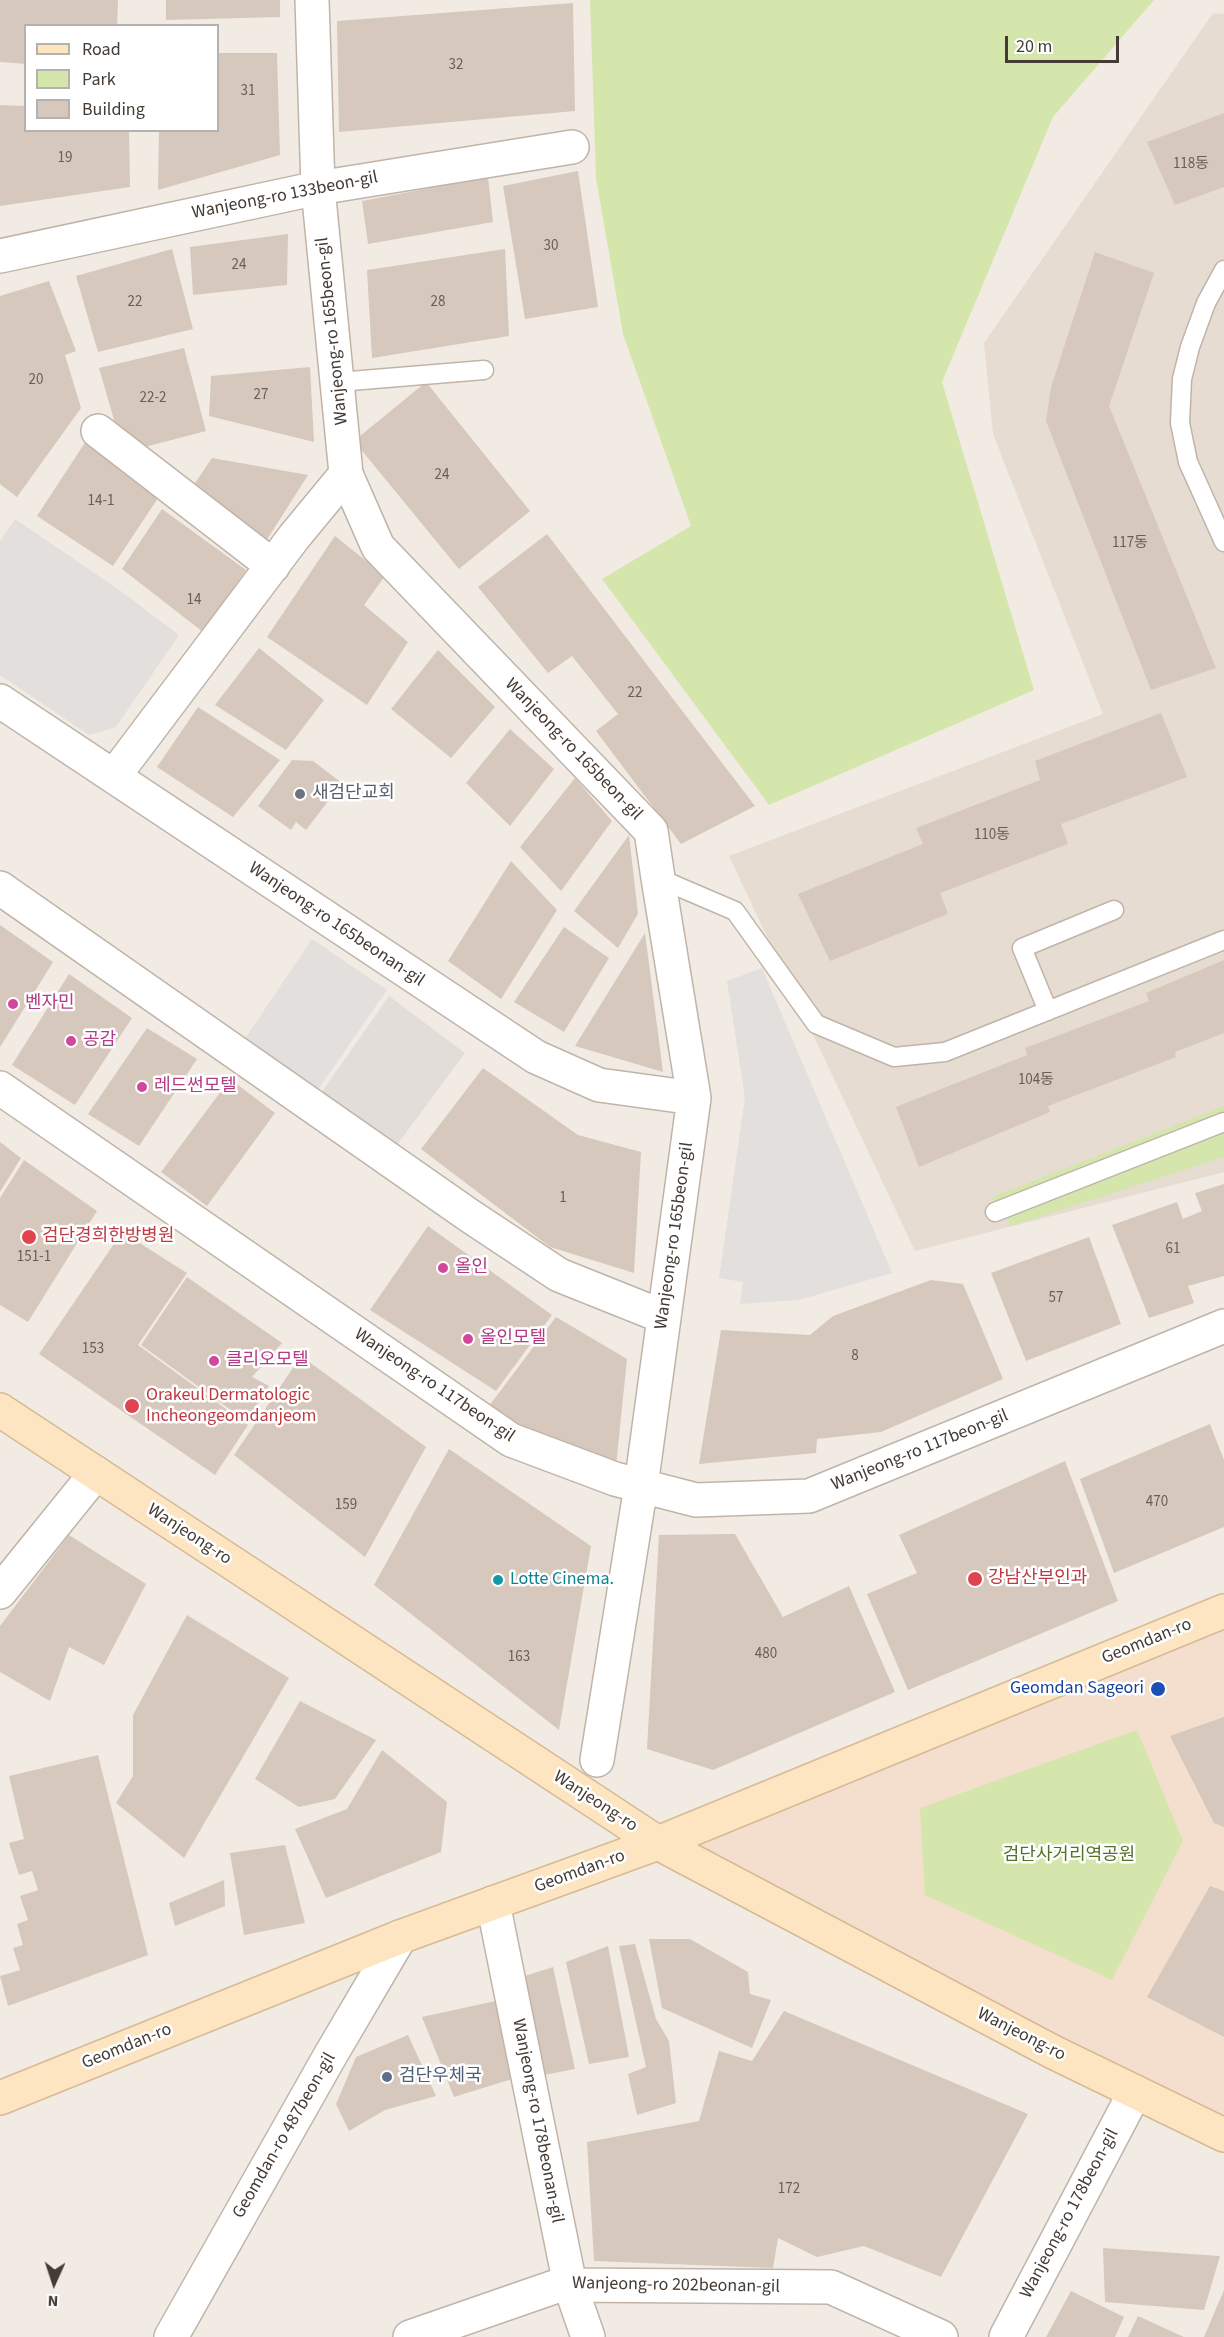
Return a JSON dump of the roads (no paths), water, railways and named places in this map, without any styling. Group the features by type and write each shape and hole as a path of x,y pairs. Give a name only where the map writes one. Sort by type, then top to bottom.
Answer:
{"main road":[{"name":"Wanjeong-ro","path":"0,1410 658,1843 1053,2052 1224,2135"},
{"name":"Geomdan-ro","path":"0,2098 400,1937 658,1843 1224,1611"}],"street":[{"name":"Wanjeong-ro 165beon-gil","path":"312,0 318,188 346,474 378,547 651,831 694,1098 640,1486 597,1760"},
{"name":"Wanjeong-ro 133beon-gil","path":"0,256 318,188 572,147"},
{"path":"98,431 273,566"},
{"path":"114,776 294,537 346,474"},
{"name":"Wanjeong-ro 165beonan-gil","path":"0,701 536,1058 599,1085 694,1098"},
{"path":"0,888 470,1216 560,1275 664,1317"},
{"name":"Wanjeong-ro 117beon-gil","path":"0,1088 511,1440 615,1479 696,1500 809,1496 1224,1326"},
{"path":"0,1592 96,1473"},
{"name":"Wanjeong-ro 178beonan-gil","path":"493,1903 570,2285 588,2337"},
{"name":"Geomdan-ro 487beon-gil","path":"171,2337 400,1937"},
{"name":"Wanjeong-ro 178beon-gil","path":"1006,2337 1135,2092"},
{"name":"Wanjeong-ro 202beonan-gil","path":"410,2337 560,2285 831,2288 940,2337"}],"lane":[{"path":"1224,270 1206,303 1190,347 1182,379 1180,423 1188,462 1224,543"},
{"path":"338,382 484,370"},
{"path":"658,878 735,911 816,1024 894,1057 945,1052 1224,940"},
{"path":"1048,1011 1022,948 1114,910"},
{"path":"995,1212 1224,1122"}],"place":[{"name":"새검단교회","path":"300,794"},
{"name":"벤자민","path":"13,1004"},
{"name":"공감","path":"71,1041"},
{"name":"레드썬모텔","path":"142,1087"},
{"name":"검단경희한방병원","path":"29,1237"},
{"name":"올인","path":"443,1268"},
{"name":"올인모텔","path":"468,1339"},
{"name":"클리오모텔","path":"214,1361"},
{"name":"Orakeul Dermatologic Incheongeomdanjeom","path":"132,1406"},
{"name":"강남산부인과","path":"975,1579"},
{"name":"Lotte Cinema.","path":"498,1580"},
{"name":"Geomdan Sageori","path":"1158,1689"},
{"name":"검단우체국","path":"387,2077"}],"park label":[{"name":"검단사거리역공원","path":"1069,1856"}]}
